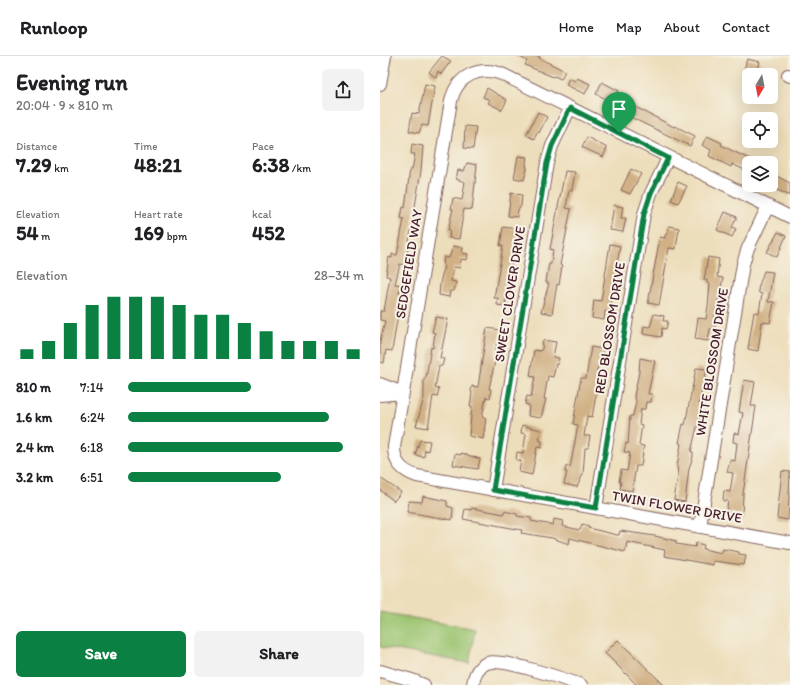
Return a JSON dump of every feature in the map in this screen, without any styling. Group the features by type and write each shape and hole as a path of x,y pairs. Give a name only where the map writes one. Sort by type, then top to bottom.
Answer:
{"street":[{"path":"380,84 385,56"},
{"name":"SEDGEFIELD WAY","path":"397,463 394,447 451,101 456,87 469,74 483,70 496,72 570,108"},
{"path":"570,108 668,158 790,217"},
{"name":"SWEET CLOVER DRIVE","path":"493,490 547,163 552,146 570,108"},
{"name":"RED BLOSSOM DRIVE","path":"596,508 644,214 651,193 668,158"},
{"name":"WHITE BLOSSOM DRIVE","path":"700,527 743,264 748,248 768,206"},
{"path":"380,384 403,393"},
{"path":"380,395 403,393"},
{"name":"TWIN FLOWER DRIVE","path":"397,463 404,470 418,476 790,543"},
{"path":"473,685 474,674 481,667 488,663 497,663 538,672 581,685"},
{"path":"380,671 406,678 424,685"}],"green space":[{"path":"380,612 475,629 469,663 380,647"}],"building":[{"path":"442,56 451,61 441,74 438,71 436,78 429,72"},
{"path":"518,56 540,56 539,58 565,71 561,79 554,76 553,77 525,65 527,61"},
{"path":"747,59 760,62 758,68 745,68"},
{"path":"569,78 575,81 577,78 590,84 585,94 566,85"},
{"path":"602,82 619,91 616,97 674,127 675,126 695,136 690,146 628,116 625,112 612,105 611,108 604,104 606,99 596,94"},
{"path":"425,84 435,86 428,126 422,125 419,133 409,131 412,113 419,114"},
{"path":"487,88 507,100 502,110 488,103 490,100 483,97"},
{"path":"538,112 547,117 539,133 537,132 534,139 526,135"},
{"path":"465,126 476,127 473,149 464,148"},
{"path":"707,136 722,143 721,145 743,156 742,169 732,164 731,167 709,156 711,150 702,145"},
{"path":"587,137 607,148 603,157 582,147"},
{"path":"412,144 423,146 421,171 405,265 400,264 395,284 401,285 399,293 401,293 395,313 398,314 392,351 386,350 384,363 380,362 380,341 385,321 380,320 380,311 384,311 390,277 386,276 389,257 392,258 392,254 397,255 404,219 401,218 403,207 405,208 410,169 412,170 415,154 411,154"},
{"path":"518,156 527,157 527,169 524,180 514,178"},
{"path":"467,163 477,165 472,210 464,209 459,239 449,238 450,230 448,230 453,209 451,209 453,198 462,200 465,182 456,179 458,170 464,171"},
{"path":"631,169 641,174 630,194 621,190"},
{"path":"565,171 575,172 572,190 569,190 566,208 571,209 560,265 562,266 559,285 557,284 552,314 541,312 549,283 546,283 553,250 550,249"},
{"path":"778,177 790,183 790,196 778,190"},
{"path":"678,182 687,186 678,203 671,200"},
{"path":"511,193 522,195 521,206 518,210 517,217 508,216"},
{"path":"614,205 623,207 621,218 626,218 623,232 610,230"},
{"path":"725,212 737,217 732,227 736,229 732,237 717,230"},
{"path":"669,226 679,228 676,249 669,248 659,305 648,303 660,237 665,238"},
{"path":"503,227 517,229 511,267 508,272 506,284 508,284 505,306 497,305 498,298 494,298 503,246 500,246"},
{"path":"778,232 786,236 777,257 767,252"},
{"path":"610,244 620,246 610,303 612,303 610,312 605,311 604,320 592,318 594,300 601,301"},
{"path":"453,246 463,248 462,253 468,254 467,260 461,259 460,268 454,267 451,281 456,282 454,291 450,291 449,297 439,295 444,257 449,258"},
{"path":"708,257 719,259 717,277 723,278 714,321 716,321 714,329 710,329 708,341 695,339 698,318 706,319 710,284 707,283 707,280 704,280"},
{"path":"764,271 773,272 768,302 774,302 770,323 762,322 758,351 748,349 754,312 759,313 762,294 759,293 758,289"},
{"path":"654,314 664,316 663,321 668,321 666,329 662,328 661,337 643,334 644,326 650,327"},
{"path":"436,317 448,319 440,358 444,359 442,366 439,366 435,388 439,389 437,397 433,396 428,428 416,426 424,398 424,378 426,378 431,347 433,348 435,333 432,332"},
{"path":"487,328 500,330 499,342 497,342 495,361 489,389 491,389 490,398 486,397 482,417 486,418 483,439 469,436 472,406 470,406 472,386 478,387"},
{"path":"543,340 556,342 553,357 559,358 553,377 548,376 544,399 546,399 541,418 528,416 529,405 525,404 527,396 531,397 535,377 530,376 534,350 540,351 542,349"},
{"path":"591,347 603,349 603,354 602,362 598,365 596,378 599,379 592,417 587,416 584,436 590,436 588,448 585,448 583,474 577,487 564,484 567,472 565,472 566,466 570,467 571,463 578,425 573,424 576,406 581,378 586,378"},
{"path":"640,358 655,361 648,394 652,394 651,402 646,402 645,409 641,409 639,424 642,425 639,445 644,446 641,466 636,466 632,491 620,489 621,482 619,482 621,470 627,471 630,453 624,452 626,443 628,444 630,416 633,416 636,401 634,396"},
{"path":"696,368 707,369 699,404 703,404 691,452 693,452 693,457 689,468 685,502 674,500 678,475 677,466 681,444 679,443 683,424 685,425"},
{"path":"744,380 755,382 751,406 756,406 743,494 742,515 726,512 728,501 723,501 724,491 730,492 733,473 727,472 730,460 735,461 737,443 733,442 734,433 739,434 743,413 739,412"},
{"path":"522,425 541,430 539,440 542,441 541,448 537,447 532,475 519,472 521,461 516,460 517,452 523,453 526,434 521,433"},
{"path":"420,440 430,441 428,451 425,450 424,457 415,455"},
{"path":"461,453 480,459 478,469 453,465 455,454 461,455"},
{"path":"782,471 790,472 788,520 777,518"},
{"path":"380,478 401,492 394,501 380,490"},
{"path":"423,496 447,501 447,506 453,508 452,520 407,512 409,501 422,502"},
{"path":"472,508 504,514 504,511 517,514 517,516 531,518 531,521 553,525 554,519 563,521 562,526 580,530 582,524 589,526 588,528 617,535 619,535 620,531 655,536 676,541 676,544 695,547 696,543 704,545 703,549 722,553 723,549 746,555 744,565 713,561 713,565 664,556 665,550 627,542 625,552 570,538 569,544 552,538 521,533 522,530 463,519 465,509 471,510"},
{"path":"618,640 664,685 637,685 605,653"}],"route":[{"path":"570,108 619,133 668,158 646,204 596,508 493,490 549,154 570,108"}]}
